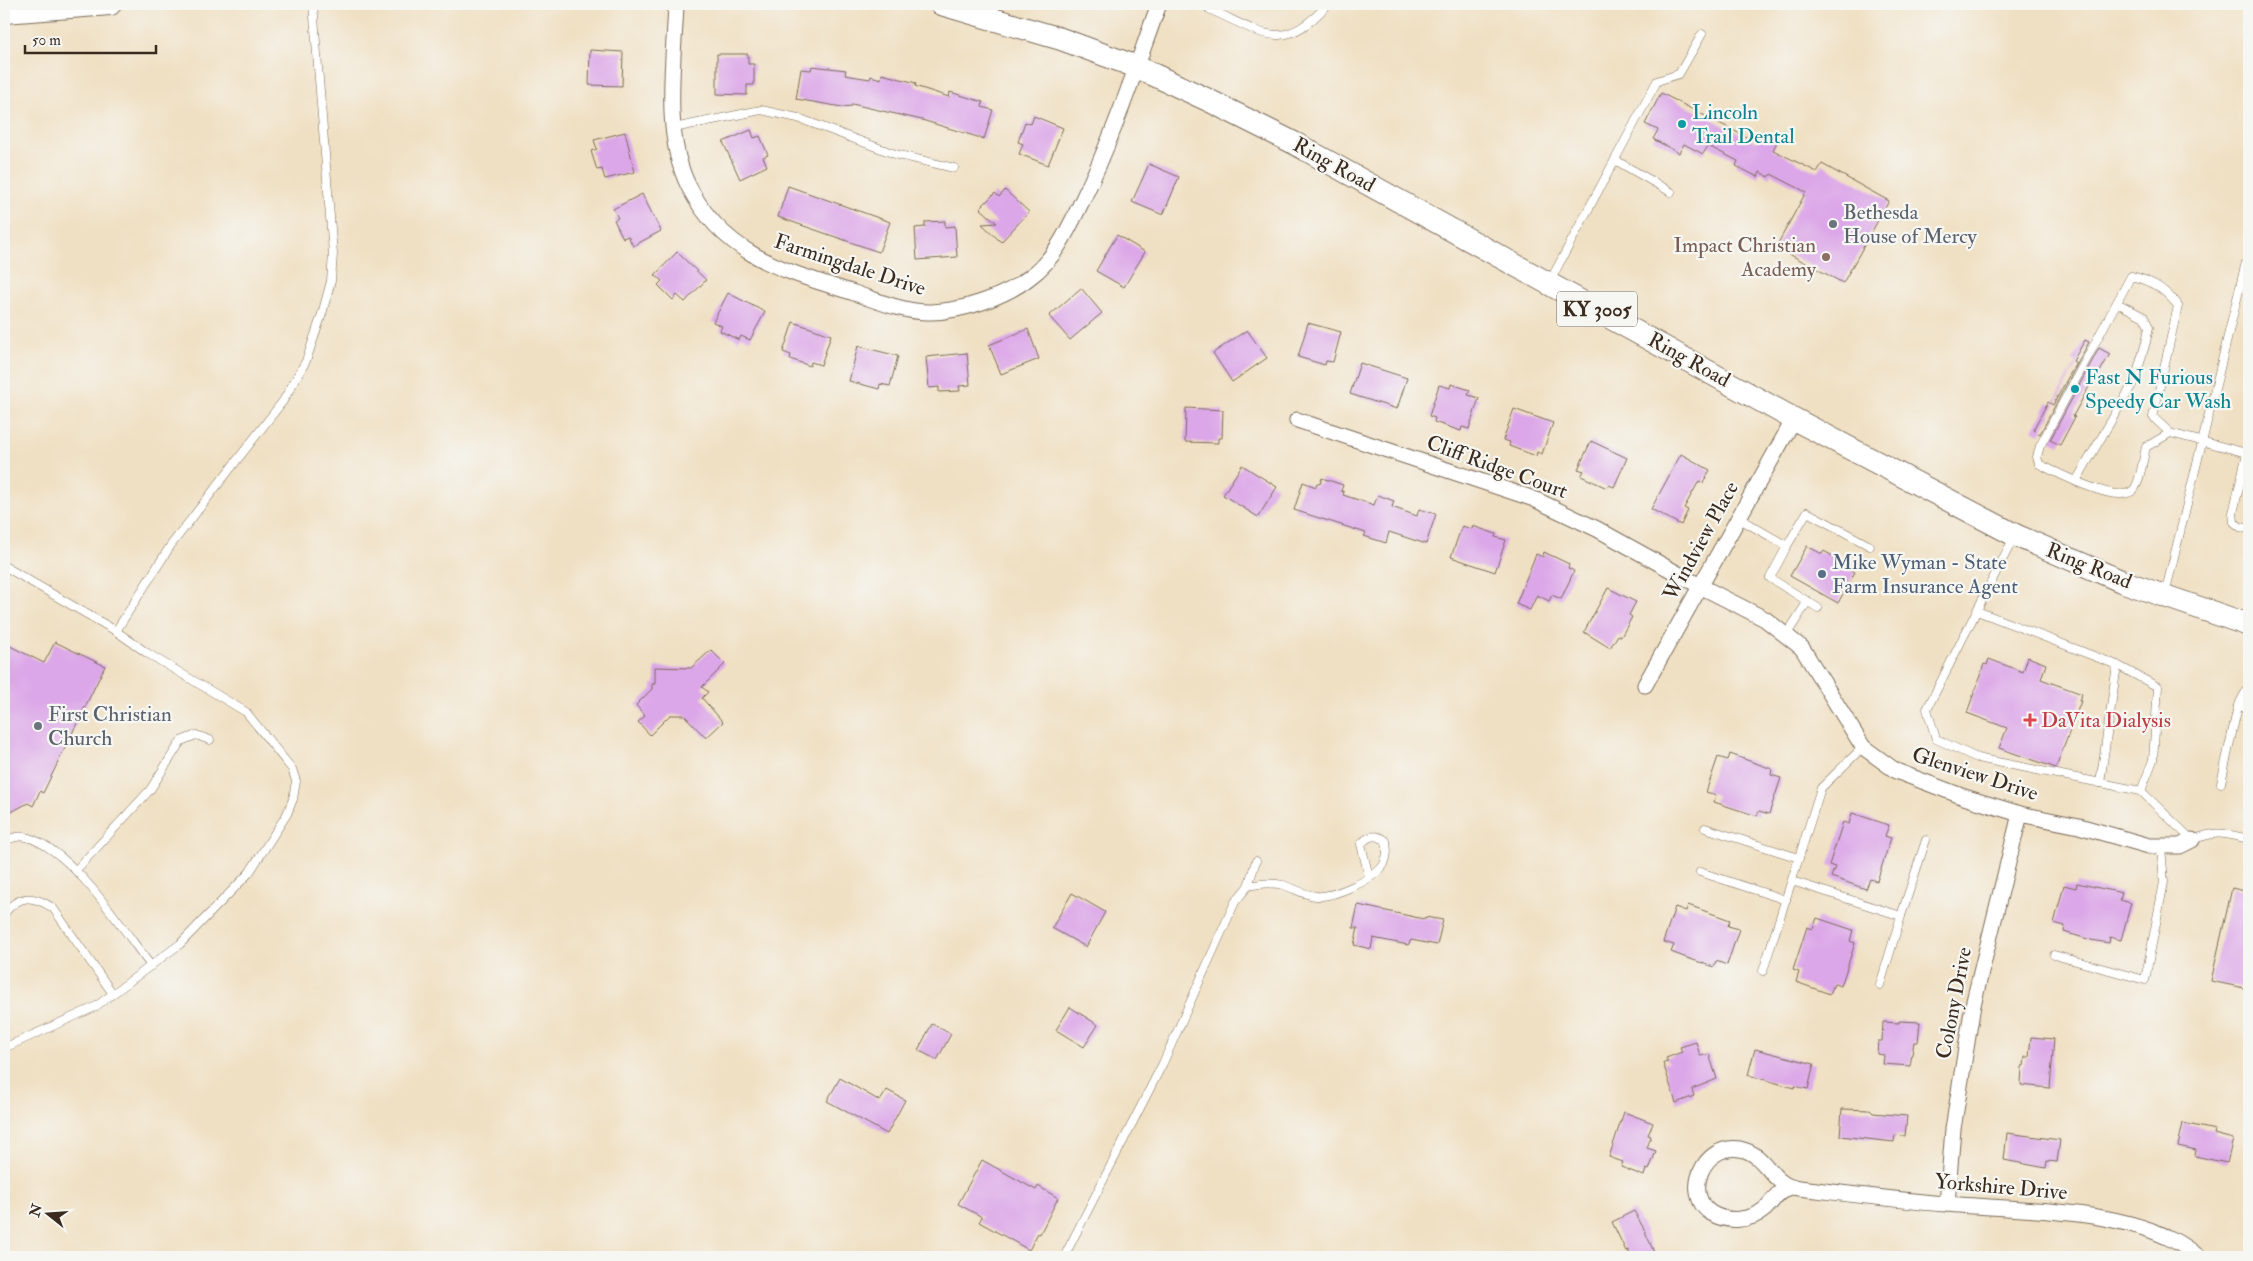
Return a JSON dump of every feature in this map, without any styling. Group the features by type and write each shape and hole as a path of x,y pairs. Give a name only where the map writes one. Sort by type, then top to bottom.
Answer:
{"main road":[{"path":"4,12 110,4"},
{"name":"Ring Road","path":"941,4 1035,30 1137,67 1294,143 1794,418 2015,535 2103,573 2249,625"}],"street":[{"name":"Farmingdale Drive","path":"676,4 674,128 679,164 690,188 707,214 726,237 777,268 898,307 929,312 957,310 986,300 1030,278 1052,255 1071,224 1098,169 1159,4"},
{"name":"Windview Place","path":"1645,685 1794,418"},
{"name":"Cliff Ridge Court","path":"1298,420 1534,499 1597,529 1700,586"},
{"name":"Glenview Drive","path":"1700,586 1765,619 1787,634 1802,648 1815,666 1863,747 1896,771 1942,790 2020,814 2079,826 2161,847 2180,846 2192,840"},
{"name":"Colony Drive","path":"1947,1204 1953,1129 1974,1004 2020,814"},
{"name":"Yorkshire Drive","path":"1791,1187 1780,1191 1757,1215 1740,1219 1729,1219 1710,1213 1702,1204 1698,1182 1706,1161 1715,1153 1723,1150 1738,1149 1748,1151 1758,1157 1780,1184 1791,1187 2109,1219 2168,1237 2199,1257"}],"lane":[{"path":"116,631 171,545 283,401 306,360 322,314 331,281 333,254 313,4"},
{"path":"1210,4 1209,9 1259,31 1280,35 1290,34 1301,29 1313,20 1328,4"},
{"path":"1549,283 1657,81 1679,74 1702,34"},
{"path":"674,128 761,110 798,118 895,154 954,168"},
{"path":"1615,160 1671,192"},
{"path":"2165,596 2246,262"},
{"path":"2170,433 2146,447 2136,487 2130,493 2118,495 2076,481 2039,464 2037,457 2040,446 2131,276 2148,280 2168,293 2178,306 2153,417 2170,433 2247,453"},
{"path":"2076,481 2135,380 2146,342 2149,327 2144,317 2117,303"},
{"path":"2249,444 2234,513 2234,522 2240,527 2249,529"},
{"path":"1818,608 1770,578 1807,512 1870,546"},
{"path":"1738,518 1787,546"},
{"path":"2015,535 1927,709 1936,739 1977,758 2141,791 2192,840 2212,832 2221,832 2249,839"},
{"path":"4,566 116,631 147,653 246,712 285,759 292,769 296,781 294,799 288,814 249,873 180,944 95,1007 4,1048"},
{"path":"1787,634 1808,601"},
{"path":"1977,611 2117,665 2158,687 2153,760 2141,791"},
{"path":"2100,783 2117,665"},
{"path":"2221,784 2238,706 2249,686"},
{"path":"2238,706 2249,708"},
{"path":"76,870 150,790 181,741 196,735 210,740"},
{"path":"1763,971 1821,788 1863,747"},
{"path":"1705,828 1799,858"},
{"path":"4,841 12,837 25,836 49,847 76,870 151,966"},
{"path":"1248,886 1264,883 1283,885 1316,896 1333,895 1369,877 1383,866 1388,853 1386,841 1380,836 1372,836 1361,844 1369,877"},
{"path":"1880,985 1926,840"},
{"path":"2054,955 2145,980 2164,882 2161,847"},
{"path":"1064,1257 1163,1063 1235,902 1248,886 1256,861"},
{"path":"1700,872 1786,900"},
{"path":"1792,881 1902,916"},
{"path":"4,914 12,903 28,898 42,901 53,908 113,994"}],"building":[{"path":"590,50 623,52 622,86 589,85"},
{"path":"717,54 748,54 748,64 754,64 754,85 747,85 747,95 717,94"},
{"path":"812,66 846,70 845,75 870,79 871,76 881,79 882,74 916,83 915,86 949,97 950,92 983,102 982,107 993,110 984,139 922,120 852,104 852,106 842,107 796,99 801,69 811,70"},
{"path":"1661,93 1756,142 1761,132 1778,140 1773,150 1817,172 1822,164 1889,201 1843,283 1776,247 1806,192 1771,174 1769,177 1760,172 1758,177 1736,166 1738,161 1708,146 1703,154 1684,144 1679,153 1653,139 1658,130 1645,124"},
{"path":"1034,116 1063,128 1048,165 1019,154 1023,144 1018,142 1025,122 1031,124"},
{"path":"751,130 754,138 760,136 768,155 763,157 767,166 740,179 723,142"},
{"path":"625,132 635,172 605,179 602,169 597,170 591,151 597,149 594,140"},
{"path":"1149,164 1179,177 1163,215 1132,202"},
{"path":"788,186 890,222 879,252 778,217"},
{"path":"1005,190 1029,212 1001,242 982,224 997,223 980,208 995,193 999,197"},
{"path":"642,194 661,231 633,246 628,236 623,238 614,220 618,218 613,209"},
{"path":"945,221 945,227 955,226 957,257 917,260 915,228 925,227 925,222"},
{"path":"1117,235 1145,252 1124,287 1096,271"},
{"path":"677,252 706,280 685,302 677,295 673,300 658,285 662,281 655,275"},
{"path":"1081,288 1102,313 1070,340 1049,316"},
{"path":"728,293 765,312 750,340 741,336 739,340 720,331 722,326 713,322"},
{"path":"793,322 831,335 821,365 811,362 810,366 790,359 791,355 783,352"},
{"path":"1308,323 1341,332 1333,362 1326,361 1325,365 1298,357"},
{"path":"1028,329 1039,359 1001,374 989,345"},
{"path":"1247,330 1267,358 1232,382 1213,353"},
{"path":"2085,340 2089,342 2040,434 2033,430 2048,402 2053,405 2076,363 2073,361"},
{"path":"858,346 898,356 890,386 880,384 879,389 849,381"},
{"path":"2099,348 2110,354 2098,375 2096,374 2073,416 2075,417 2060,445 2050,440"},
{"path":"967,353 970,385 959,386 960,391 939,392 939,387 929,388 926,357"},
{"path":"1360,363 1407,378 1397,409 1350,394"},
{"path":"1451,384 1470,390 1468,395 1479,398 1469,429 1462,427 1461,431 1434,422 1435,418 1429,416 1439,385 1450,388"},
{"path":"1186,408 1223,410 1222,438 1218,438 1218,443 1185,442"},
{"path":"1514,409 1553,423 1542,454 1537,452 1536,456 1509,446 1510,442 1503,440"},
{"path":"1591,441 1627,458 1614,487 1609,485 1607,488 1581,476 1584,471 1578,469"},
{"path":"1681,454 1710,470 1703,483 1699,481 1684,508 1688,510 1681,525 1651,509"},
{"path":"1242,465 1277,487 1258,517 1223,495"},
{"path":"1322,478 1343,485 1341,491 1344,492 1343,495 1374,505 1378,495 1394,501 1392,507 1417,516 1419,509 1436,514 1426,544 1389,532 1386,543 1364,536 1366,533 1294,510 1303,482 1316,487 1317,483 1320,484"},
{"path":"1462,526 1472,529 1473,526 1496,534 1495,537 1506,540 1495,572 1451,557"},
{"name":"Mike Wyman - State Farm Insurance Agent","path":"1807,546 1822,554 1824,551 1841,561 1839,564 1855,572 1838,603 1790,576"},
{"path":"1544,552 1569,564 1568,568 1574,571 1561,599 1552,595 1549,601 1537,595 1530,610 1516,604 1536,554 1543,557"},
{"path":"1608,588 1636,602 1629,615 1632,617 1621,637 1618,635 1610,648 1584,632"},
{"name":"First Christian Church","path":"55,642 105,666 43,793 40,791 33,806 28,803 4,816 4,643 44,663"},
{"path":"711,650 725,664 702,687 708,692 702,698 723,722 706,738 684,715 670,715 650,735 638,722 645,716 636,705 652,689 652,684 655,684 655,667 691,668"},
{"name":"DaVita Dialysis","path":"2028,657 2046,664 2041,679 2082,694 2056,768 1999,748 2007,728 1967,713 1984,664 1987,665 1989,659 2023,672"},
{"path":"1730,754 1772,769 1771,775 1781,778 1769,814 1759,811 1757,816 1714,802 1716,795 1706,792 1718,757 1728,760"},
{"path":"1852,813 1889,825 1885,836 1891,838 1877,881 1870,879 1866,889 1831,877 1835,867 1829,865 1843,822 1849,824"},
{"path":"2077,883 2122,893 2120,900 2131,903 2121,940 2110,937 2109,943 2091,940 2064,932 2065,926 2054,923 2064,885 2076,888"},
{"path":"2232,888 2249,892 2249,989 2211,981"},
{"path":"1072,893 1105,912 1086,947 1052,928"},
{"path":"1358,905 1424,919 1425,917 1443,920 1437,945 1411,940 1408,945 1373,938 1371,949 1354,945 1358,928 1353,928"},
{"path":"1688,905 1730,920 1728,926 1739,929 1727,965 1716,961 1714,967 1687,958 1671,952 1674,945 1663,942 1675,907 1686,911"},
{"path":"1817,918 1853,930 1850,941 1855,943 1841,986 1834,984 1830,994 1796,982 1799,972 1793,970 1807,927 1813,929"},
{"path":"1070,1007 1098,1025 1084,1047 1056,1030"},
{"path":"1899,1021 1920,1022 1918,1042 1914,1042 1910,1066 1883,1064 1884,1055 1877,1054 1878,1041 1882,1041 1883,1022 1899,1023"},
{"path":"932,1024 951,1034 937,1060 918,1050"},
{"path":"2031,1037 2054,1039 2050,1088 2021,1085 2022,1066 2024,1066 2025,1057 2029,1057"},
{"path":"1696,1042 1700,1056 1709,1054 1717,1079 1692,1089 1694,1096 1676,1103 1663,1063 1668,1062 1666,1058 1682,1052 1680,1047"},
{"path":"1755,1049 1814,1064 1808,1089 1794,1086 1794,1088 1748,1075"},
{"path":"840,1078 880,1101 887,1090 905,1100 887,1134 827,1101"},
{"path":"1842,1109 1870,1110 1873,1113 1907,1116 1905,1136 1895,1135 1894,1142 1840,1136"},
{"path":"1624,1112 1653,1123 1648,1135 1651,1136 1647,1148 1656,1151 1649,1170 1646,1169 1644,1176 1621,1167 1623,1162 1609,1157"},
{"path":"2183,1123 2215,1130 2214,1134 2233,1139 2227,1163 2195,1156 2196,1150 2178,1146"},
{"path":"2007,1133 2060,1140 2057,1162 2047,1161 2046,1168 2004,1160"},
{"path":"982,1160 1036,1190 1038,1186 1058,1198 1040,1234 1038,1233 1029,1250 979,1222 982,1217 958,1204"},
{"path":"1634,1211 1656,1257 1631,1257 1628,1250 1626,1251 1612,1222"}],"place":[{"name":"Lincoln Trail Dental","path":"1682,124"},
{"name":"Bethesda House of Mercy","path":"1833,224"},
{"name":"Impact Christian Academy","path":"1826,257"},
{"name":"Fast N Furious Speedy Car Wash","path":"2075,389"},
{"name":"Mike Wyman - State Farm Insurance Agent","path":"1822,574"},
{"name":"DaVita Dialysis","path":"2030,720"},
{"name":"First Christian Church","path":"38,726"}]}
